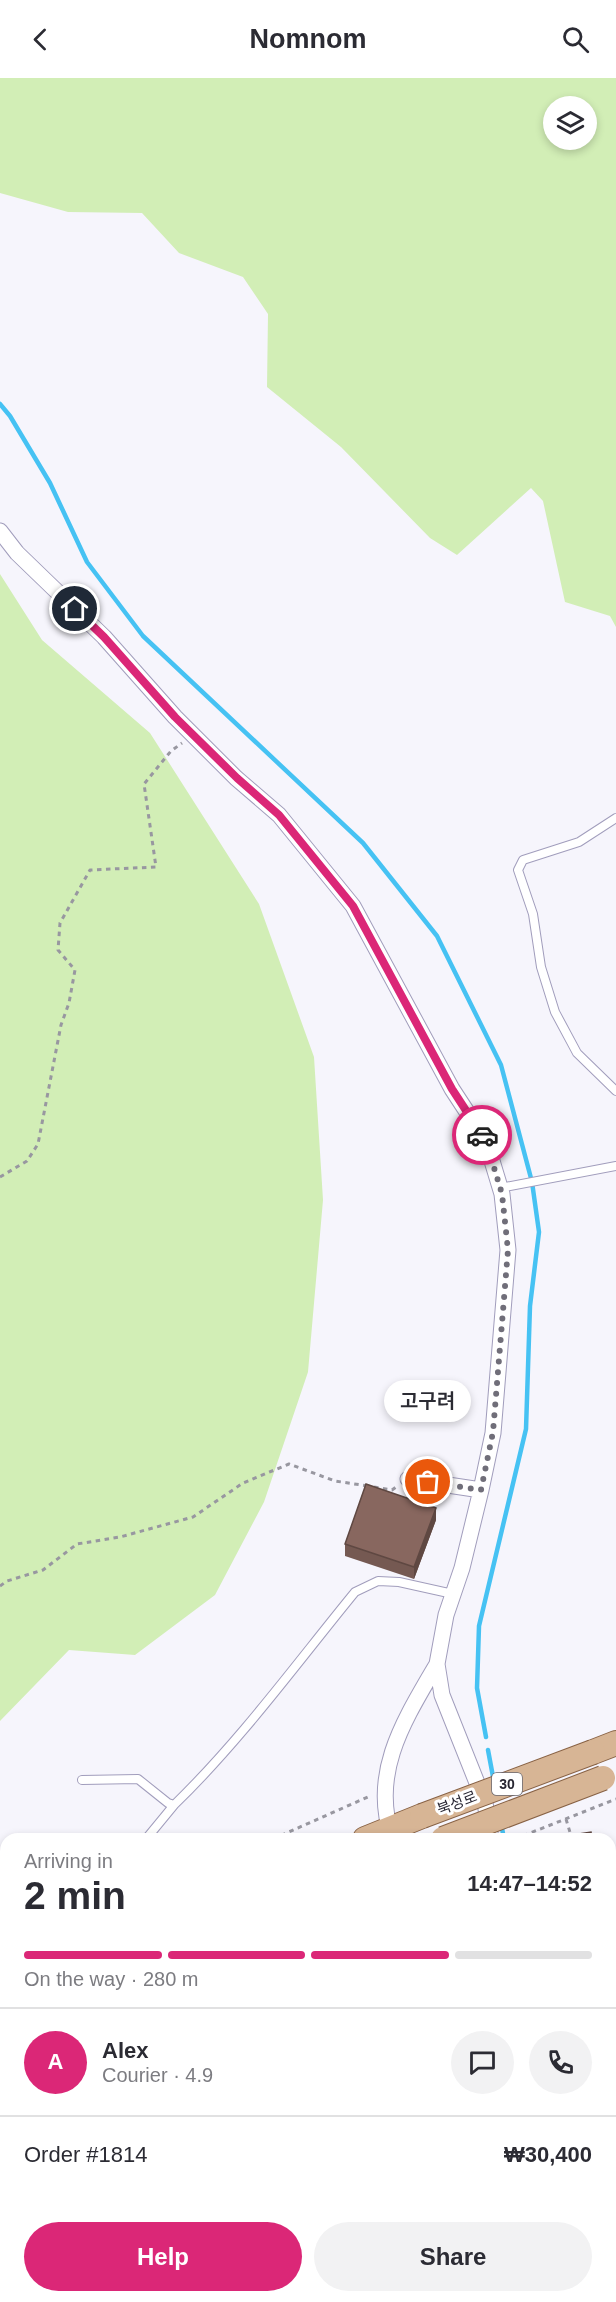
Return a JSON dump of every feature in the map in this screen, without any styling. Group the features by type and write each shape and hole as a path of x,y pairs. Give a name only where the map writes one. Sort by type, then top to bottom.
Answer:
{"main road":[{"name":"북성로","path":"393,1833 422,1816 616,1743"},
{"name":"북성로","path":"459,1833 609,1776"}],"street":[{"path":"0,531 17,553 104,637 194,735 279,815 353,906 452,1089 486,1141 505,1187 508,1250 493,1432 462,1568 446,1615 437,1664 442,1695 484,1803 490,1833"},
{"path":"408,1479 481,1490"},
{"path":"391,1833 384,1790 386,1774 401,1725 437,1664"}],"lane":[{"path":"616,818 579,842 523,860 518,870 533,914 541,967 555,1012 577,1053 616,1091"},
{"path":"505,1187 616,1166"},
{"path":"151,1833 240,1734 355,1592 378,1581 399,1582 453,1594"},
{"path":"82,1780 138,1779 168,1803 174,1805"}],"path":[{"path":"0,1177 27,1161 38,1144 61,1025 69,1003 75,970 58,950 60,923 90,870 156,867 144,784 171,751 194,735"},
{"path":"0,1586 7,1581 44,1570 77,1544 120,1537 193,1517 243,1483 289,1464 335,1480 392,1490 408,1479"},
{"path":"287,1833 384,1790"},
{"path":"530,1833 616,1799"},
{"path":"566,1819 570,1833"}],"green space":[{"path":"0,78 616,78 616,627 610,616 565,602 543,501 531,488 457,555 430,538 341,447 267,387 268,314 243,277 179,253 142,213 68,212 0,193"},
{"path":"0,574 42,640 150,733 259,904 314,1057 323,1200 308,1372 264,1502 215,1595 135,1655 69,1650 0,1721"}],"building":[{"path":"366,1484 436,1508 414,1567 345,1544"}],"waterway":[{"path":"0,404 10,416 50,483 87,562 143,636 363,843 437,936 501,1065 532,1182 539,1232 530,1306 526,1429 479,1626 477,1688 486,1737"},
{"path":"488,1750 494,1782"},
{"path":"501,1823 503,1833"}],"way so far":[{"path":"428,1482 481,1490 493,1432 508,1250 506,1216 501,1192 486,1141 482,1135"}],"place":[{"name":"고구려","path":"428,1482"}],"route":[{"path":"75,609 104,637 175,717 237,778 279,815 353,906 452,1089 482,1135"}]}
